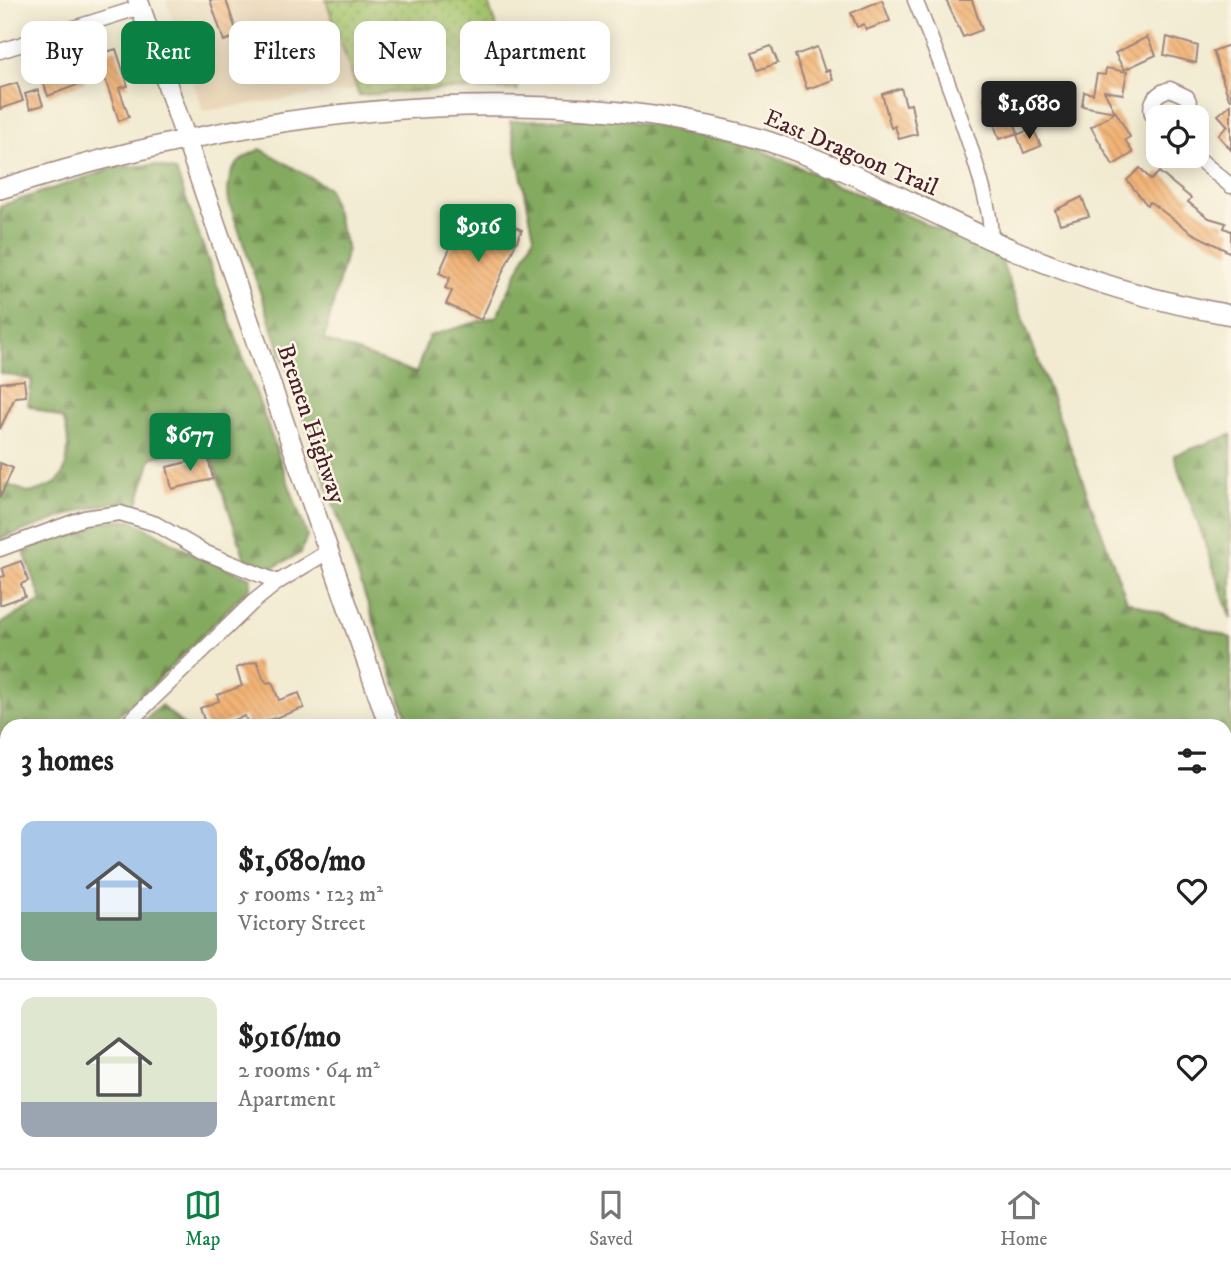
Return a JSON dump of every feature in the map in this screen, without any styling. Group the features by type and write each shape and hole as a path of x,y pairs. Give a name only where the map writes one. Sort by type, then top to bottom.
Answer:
{"street":[{"path":"915,0 950,93 986,204 992,227 989,239"},
{"path":"0,51 139,4"},
{"name":"Bremen Highway","path":"139,4 387,719"},
{"path":"1152,105 1161,91 1170,89 1187,97 1190,105"},
{"name":"East Dragoon Trail","path":"0,189 96,159 265,123 414,107 529,106 623,110 701,124 771,143 989,239 1121,290 1231,315"},
{"path":"1209,168 1231,186"},
{"path":"0,549 84,518 120,513 144,519 206,553 278,582"},
{"path":"132,719 278,582 329,551"}],"shaded area":[{"path":"166,0 326,0 333,21 229,21 229,84 340,84 340,40 357,89 203,111 194,84 215,84 215,21 173,21"}],"green space":[{"path":"326,0 487,0 494,21 460,21 460,84 516,84 518,90 447,89 359,95 355,84 446,84 446,21 354,21 354,81 340,40 340,21 333,21"},
{"path":"615,118 754,147 1000,257 1127,601 1231,638 1231,719 408,719 229,202 229,183 238,163 261,149 328,188 347,249 324,340 416,373 429,336 497,316 534,236 510,121"},
{"path":"155,165 176,171 307,535 301,553 272,568 245,559 206,441 151,458 137,507 115,502 79,511 0,539 0,482 30,493 56,483 67,461 68,443 63,419 28,405 32,380 0,373 0,206 117,167"},
{"path":"1231,435 1231,619 1174,455"},
{"path":"132,520 197,556 251,578 250,587 154,684 115,719 0,719 0,624 42,601 23,549 101,521"},
{"path":"161,705 176,719 146,719"}],"building":[{"path":"210,0 226,0 233,21 229,21 229,39 224,41"},
{"path":"882,0 890,21 866,30 864,24 857,27 851,13"},
{"path":"946,0 972,0 982,30 963,37"},
{"path":"1147,37 1156,55 1124,70 1115,53"},
{"path":"1167,37 1198,46 1196,63 1164,55"},
{"path":"1229,45 1231,99 1213,51"},
{"path":"771,46 778,63 758,70 752,53"},
{"path":"817,47 825,71 829,70 833,80 807,89 795,55"},
{"path":"116,49 121,64 121,84 128,86 119,88 129,117 119,121 107,84 107,52"},
{"path":"1106,68 1127,72 1123,94 1104,91 1115,112 1082,106 1084,92 1093,94 1097,74 1105,75"},
{"path":"17,83 23,101 0,109 0,88"},
{"path":"44,84 80,84 48,96"},
{"path":"901,88 906,105 911,104 917,134 899,139 895,126 891,128 882,94"},
{"path":"38,90 43,105 30,109 25,94"},
{"path":"1003,91 1018,133 999,139 993,121 989,122 984,98"},
{"path":"1231,104 1231,150 1218,135 1228,126 1218,115"},
{"path":"1116,112 1130,137 1125,140 1133,153 1113,165 1091,127"},
{"path":"1033,128 1041,146 1024,153 1017,135"},
{"path":"1140,168 1151,180 1159,172 1191,198 1188,202 1209,218 1226,223 1224,228 1231,231 1231,253 1192,233 1150,202 1147,205 1127,180"},
{"path":"1082,197 1089,216 1060,224 1055,210"},
{"path":"487,214 522,230 481,320 446,304 452,291 445,288 450,278 439,273 459,228 470,233 477,220 484,222"},
{"path":"24,380 26,396 15,397 0,429 0,383"},
{"path":"208,457 213,479 172,489 167,467"},
{"path":"0,463 13,468 0,498"},
{"path":"21,561 28,581 21,584 25,596 0,605 0,577 5,576 2,568"},
{"path":"257,661 263,678 267,683 272,682 279,700 299,693 304,708 272,719 246,719 245,716 237,719 204,719 200,708 219,701 217,695 242,686 236,668"}]}
